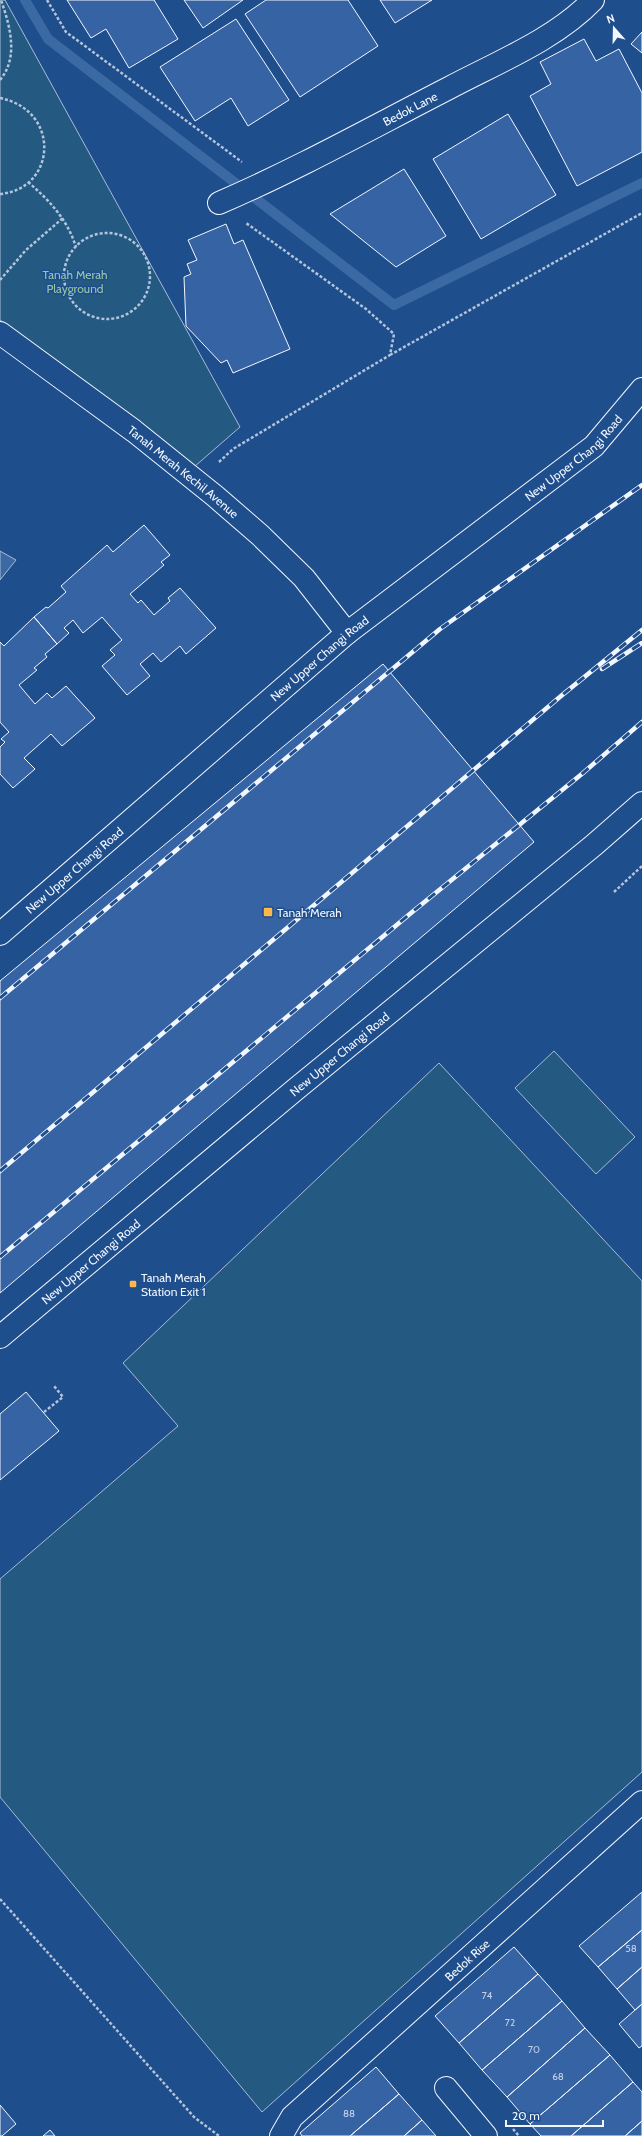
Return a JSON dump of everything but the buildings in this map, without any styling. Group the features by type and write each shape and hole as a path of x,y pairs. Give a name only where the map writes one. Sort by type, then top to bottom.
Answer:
{"main road":[{"name":"Bedok Lane","path":"219,203 268,182 518,51 559,28 582,11 593,0"},
{"name":"Tanah Merah Kechil Avenue","path":"0,333 134,431 215,496 260,535 304,578 347,633"},
{"name":"New Upper Changi Road","path":"0,934 347,633 594,446 642,389"},
{"name":"New Upper Changi Road","path":"0,1337 284,1099 594,845 642,803"},
{"name":"Bedok Rise","path":"281,2136 292,2117 642,1802"},
{"path":"446,2088 486,2136"}],"path":[{"path":"0,80 8,70 11,62 12,49 7,21 1,0"},
{"path":"47,0 66,32 243,162"},
{"path":"0,98 12,100 25,107 35,117 42,129 44,144 43,158 37,171 28,182 16,190 0,194"},
{"path":"28,182 47,199 63,218 72,232 76,247 69,257 65,276 68,294 76,305 85,313 97,318 116,318 134,310 148,289 150,276 148,264 143,252 129,240 111,234 99,234 86,239 76,247"},
{"path":"219,203 366,309 394,334 390,355"},
{"path":"215,496 218,463 233,449 390,355 642,213"},
{"path":"0,280 26,250 63,218"},
{"path":"614,892 642,866"},
{"path":"44,1412 63,1397 54,1386"},
{"path":"0,1899 194,2117 219,2136"}],"green space":[{"name":"Tanah Merah Playground","path":"0,0 5,0 240,427 194,467 41,349 0,320"},
{"path":"554,1051 635,1137 596,1174 515,1088"},
{"path":"439,1063 642,1281 642,1772 262,2112 0,1797 0,1579 178,1426 123,1363"}],"shaded area":[{"path":"0,551 16,560 0,580"}],"waterway":[{"path":"25,0 48,39 394,305 642,183"}],"railway":[{"path":"0,998 440,629 642,485"},
{"path":"0,1171 561,696 642,630"},
{"path":"602,669 642,643"},
{"path":"0,1257 411,913 583,773 642,722"}],"place":[{"name":"Tanah Merah","path":"268,912"},
{"name":"Tanah Merah Station Exit 1","path":"133,1284"}]}
